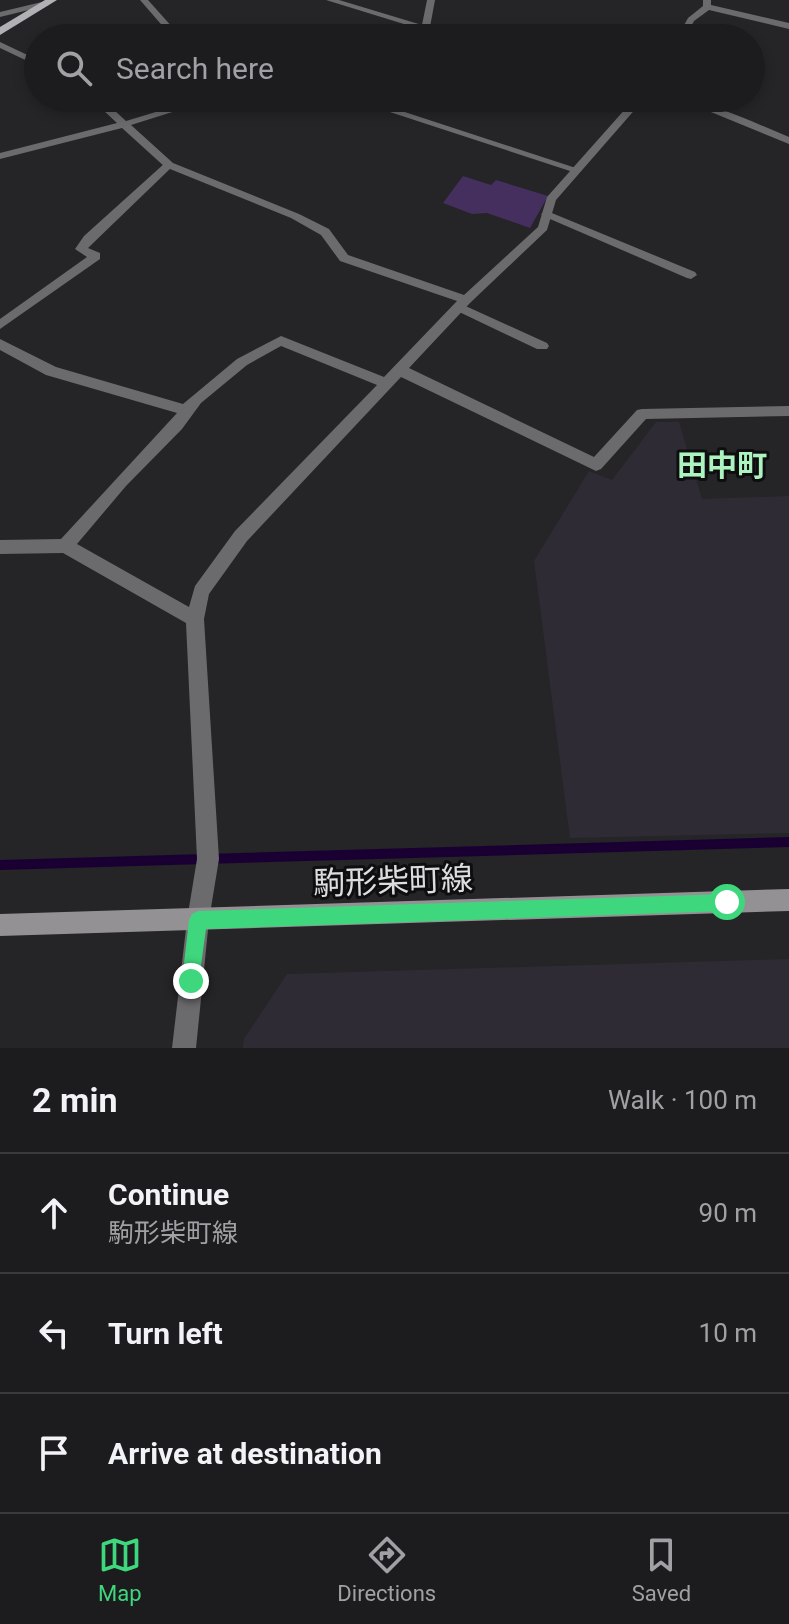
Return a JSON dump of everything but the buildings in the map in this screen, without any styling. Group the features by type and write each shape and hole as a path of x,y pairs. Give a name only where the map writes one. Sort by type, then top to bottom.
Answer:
{"main road":[{"path":"0,32 49,2"},
{"name":"駒形柴町線","path":"0,925 789,900"}],"street":[{"path":"144,0 165,24"},
{"path":"330,0 409,24"},
{"path":"426,24 431,0"},
{"path":"0,15 49,2"},
{"path":"689,24 707,3 789,26"},
{"path":"0,45 24,56"},
{"path":"111,112 169,165 295,216 325,232 344,258 462,304 542,346"},
{"path":"0,156 165,112"},
{"path":"396,112 577,170"},
{"path":"184,1048 208,859 195,619 201,591 241,536 462,304 543,228 551,199 628,112"},
{"path":"719,112 789,141"},
{"path":"0,325 96,256 81,249 88,239 169,165"},
{"path":"547,214 691,275"},
{"path":"65,546 177,425 205,390 259,350 281,341 386,383"},
{"path":"0,344 51,371 186,410"},
{"path":"400,370 596,465 642,414 789,411"},
{"path":"0,547 65,546 195,619"}],"shaded area":[{"path":"463,176 491,185 496,180 548,196 530,228 487,213 472,214 443,203"},
{"path":"656,422 679,422 702,499 789,496 789,833 570,838 534,561 589,471 612,480"},
{"path":"789,959 789,1048 243,1048 244,1039 287,974"}],"waterway":[{"path":"0,865 789,842"}],"district":[{"name":"田中町","path":"722,465"}],"route":[{"path":"191,981 198,920 727,902"}]}
